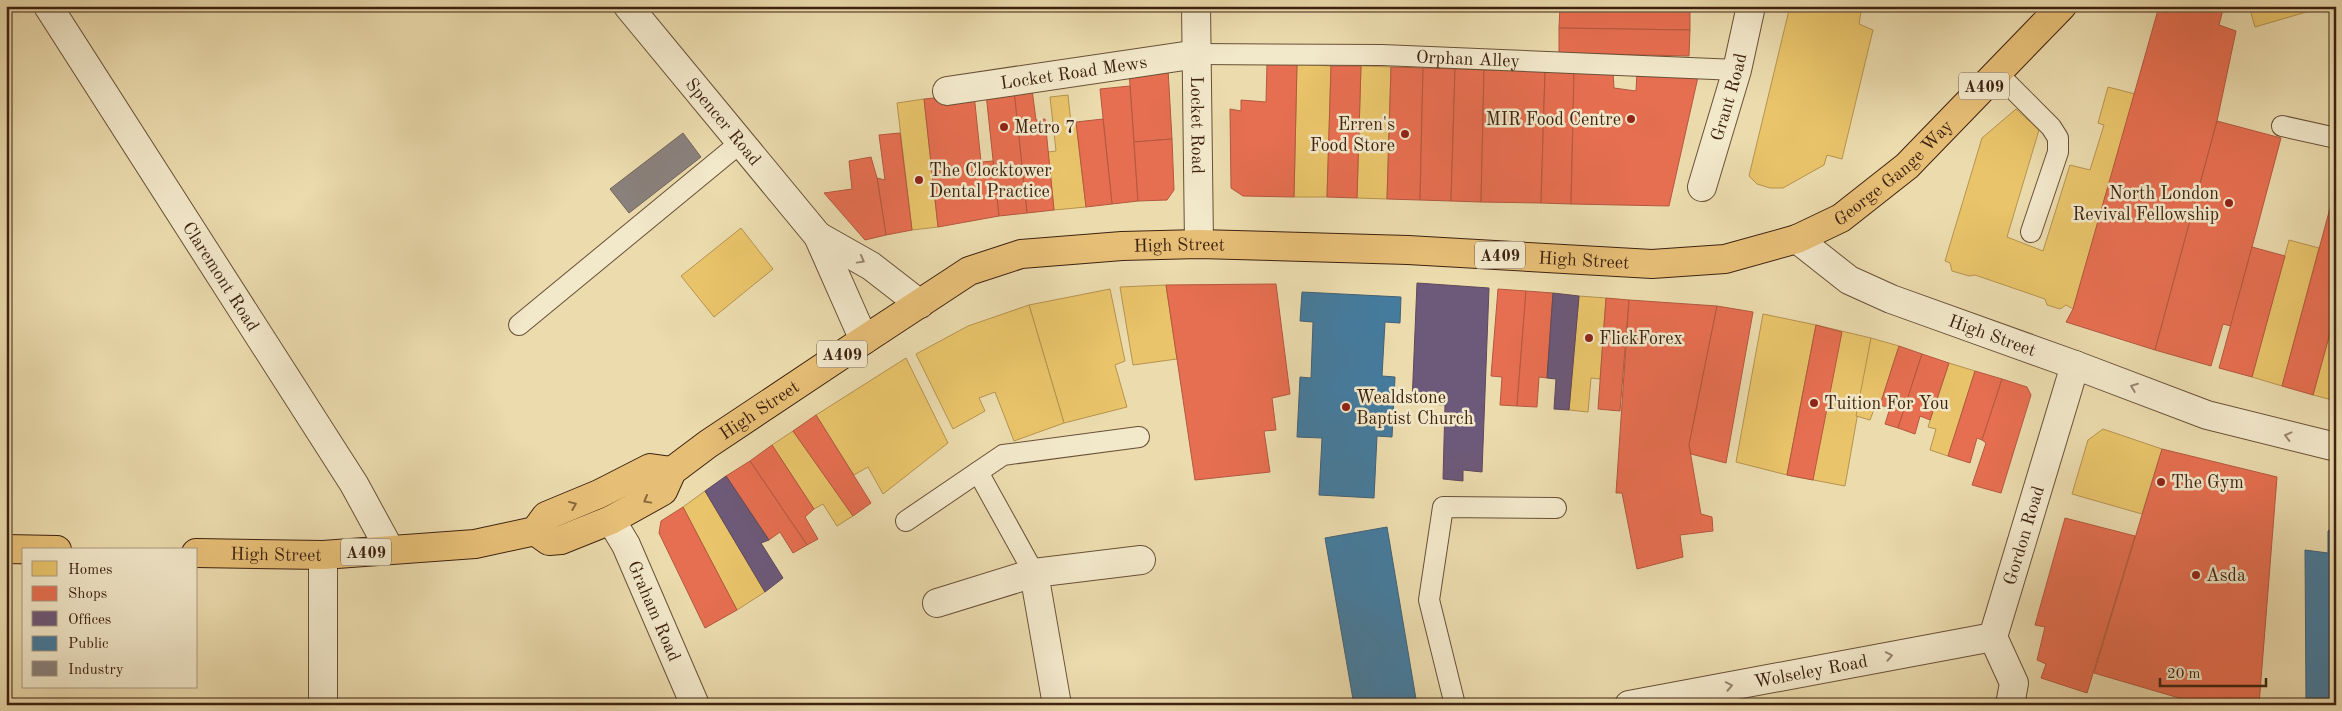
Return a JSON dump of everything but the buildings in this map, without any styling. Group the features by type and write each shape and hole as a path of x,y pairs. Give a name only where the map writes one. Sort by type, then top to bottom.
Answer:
{"main road":[{"name":"George Gange Way","path":"1797,239 1840,218 1907,166 2062,6"},
{"name":"High Street","path":"198,553 323,555 476,544 535,531 544,539 554,542 611,520 664,491 672,471 708,444 864,340 969,271 1021,254 1122,246 1199,244 1408,250 1652,264 1725,259 1797,239"},
{"path":"535,531 546,516 600,494 650,468 672,471"},
{"path":"6,549 22,549"}],"street":[{"name":"Claremont Road","path":"48,6 354,484 390,550"},
{"name":"Spencer Road","path":"628,6 818,236 864,340"},
{"name":"Locket Road","path":"1196,6 1199,244"},
{"name":"Grant Road","path":"1702,187 1737,70 1750,6"},
{"name":"Locket Road Mews","path":"947,91 1198,54"},
{"name":"Spencer Road","path":"818,236 872,266 920,304"},
{"name":"High Street","path":"1797,239 1849,280 1891,300 2075,364 2208,416 2336,447"},
{"name":"Gordon Road","path":"1993,636 2075,364"},
{"name":"Graham Road","path":"611,520 626,545 688,702"},
{"path":"323,555 324,705"},
{"path":"936,603 1034,573 1141,560"},
{"path":"1034,573 1057,705"},
{"path":"1993,636 2016,697"},
{"name":"Wolseley Road","path":"1629,705 1993,636"}],"lane":[{"name":"Orphan Alley","path":"1198,54 1392,55 1737,70"},
{"path":"1998,73 2051,127 2058,138 2058,152 2031,232"},
{"path":"2282,126 2336,138"},
{"path":"518,325 740,143"},
{"path":"906,521 1003,455 1139,436"},
{"path":"978,472 1034,573"},
{"path":"1455,705 1429,600 1443,507 1556,508"}],"place":[{"name":"MIR Food Centre","path":"1631,119"},
{"name":"Metro 7","path":"1004,127"},
{"name":"Erren's Food Store","path":"1405,134"},
{"name":"The Clocktower Dental Practice","path":"919,180"},
{"name":"North London Revival Fellowship","path":"2229,203"},
{"name":"FlickForex","path":"1589,338"},
{"name":"Tuition For You","path":"1814,403"},
{"name":"Wealdstone Baptist Church","path":"1346,407"},
{"name":"The Gym","path":"2161,482"},
{"name":"Asda","path":"2196,575"}]}
